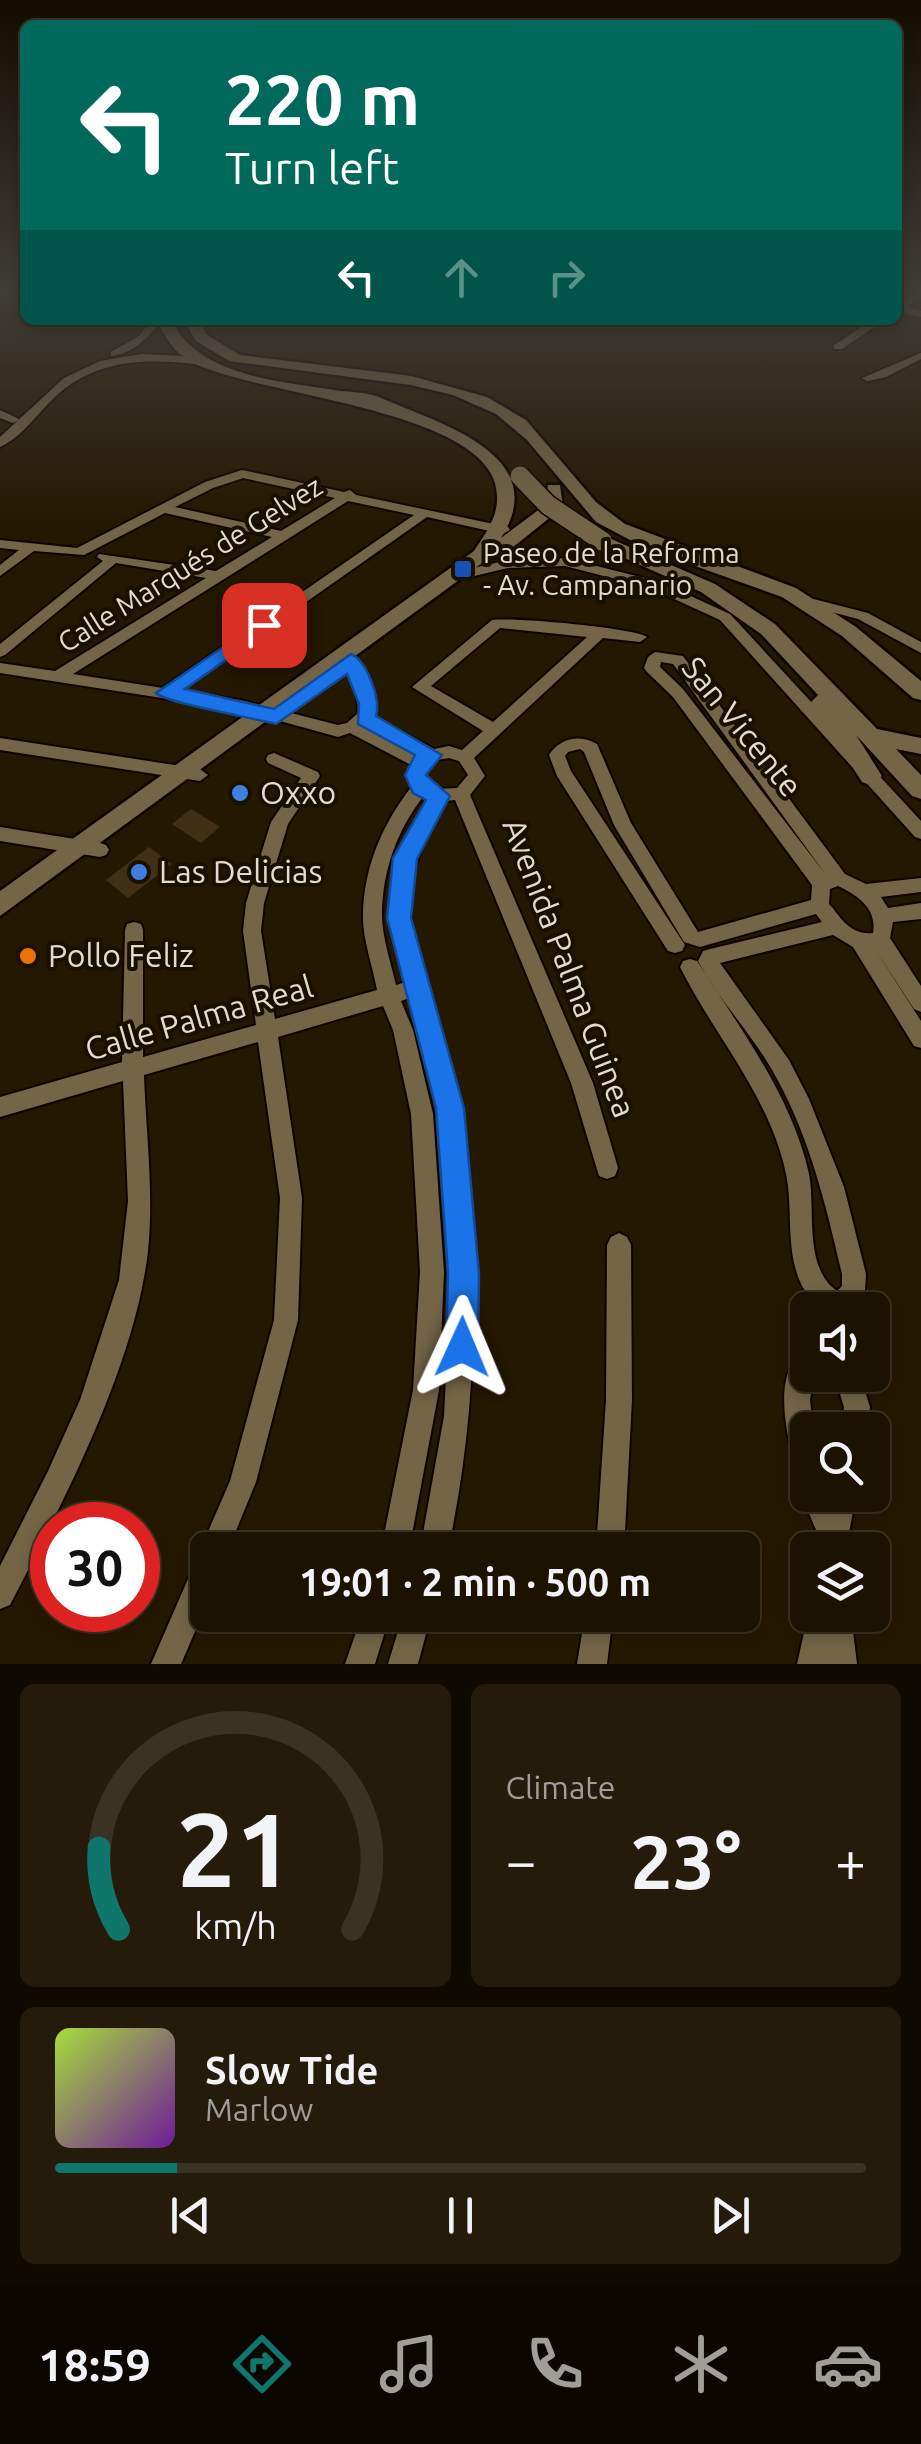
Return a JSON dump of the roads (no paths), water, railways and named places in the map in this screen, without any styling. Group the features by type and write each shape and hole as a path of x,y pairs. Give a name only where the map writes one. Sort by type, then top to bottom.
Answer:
{"street":[{"path":"0,434 62,375 81,368"},
{"path":"0,443 66,381 94,368"},
{"path":"220,368 271,384 440,414 475,430 548,505 602,541 708,588 768,629 921,790"},
{"path":"310,368 401,380 480,401 519,423 572,491 602,519 638,539 800,599 867,644 921,693"},
{"path":"868,378 890,376 898,368"},
{"path":"360,399 456,432 534,506 549,506 557,496"},
{"path":"0,413 14,420"},
{"path":"270,715 351,661 554,507 557,496 519,423"},
{"path":"0,905 88,848 482,555 503,530 509,504 504,481 493,465"},
{"path":"79,552 161,508 242,474 350,494 503,530"},
{"name":"Calle Marqués de Gelvez","path":"58,677 350,494"},
{"path":"161,508 286,536"},
{"path":"166,693 426,512"},
{"path":"0,544 79,552 219,576"},
{"path":"0,572 29,549"},
{"path":"0,652 113,560"},
{"path":"466,574 508,564 565,562 655,585 725,618 921,832"},
{"path":"800,599 863,616 921,648"},
{"path":"494,730 420,687 421,682 502,621 640,638"},
{"path":"466,756 601,632"},
{"path":"790,652 870,776"},
{"name":"San Vicente","path":"774,802 678,692 652,668 655,657 667,654 678,659 830,881"},
{"path":"351,661 369,704 359,723"},
{"path":"0,668 166,693 322,730 359,723 426,759"},
{"path":"870,736 921,746"},
{"path":"689,940 563,772 558,755 563,747 582,743 591,748 622,825 689,940 782,1067 821,1152 854,1274 855,1288 848,1300 836,1304 820,1297 809,1279 798,1173 758,1075 703,962"},
{"path":"0,744 191,773"},
{"path":"399,1532 426,1390 432,1272 422,1114 403,1030 388,995 372,916 382,853 398,816 440,793 472,786 477,776 466,756 449,752 426,759 416,775 440,793"},
{"path":"222,1532 244,1482 286,1320 291,1198 268,1032 253,958 255,903 280,822 312,776 274,759"},
{"path":"437,1532 461,1384 464,1274 450,1108 399,918 405,858 440,793"},
{"name":"Avenida Palma Guinea","path":"440,793 582,1082 607,1168"},
{"path":"0,834 88,848"},
{"path":"0,926 88,848"},
{"path":"820,905 830,881 866,892 921,885"},
{"path":"866,892 884,916 886,930 870,940"},
{"path":"820,905 836,927 870,940 921,1004"},
{"path":"820,905 689,940 676,958 703,962 836,927"},
{"path":"884,916 921,912"},
{"path":"0,1595 53,1494 103,1372 132,1277 140,1165 132,1070 134,930"},
{"path":"870,940 921,1039"},
{"name":"Calle Palma Real","path":"0,1107 416,988"},
{"path":"611,1532 619,1400 618,1245"},
{"path":"166,1664 190,1608"},
{"path":"360,1664 370,1632"},
{"path":"403,1664 412,1632"},
{"path":"592,1664 597,1632"},
{"path":"812,1664 819,1632"},
{"path":"838,1632 842,1664"}],"place":[{"name":"Paseo de la Reforma - Av. Campanario","path":"463,569"},
{"name":"Oxxo","path":"240,793"},
{"name":"Las Delicias","path":"139,872"},
{"name":"Pollo Feliz","path":"28,956"}]}
